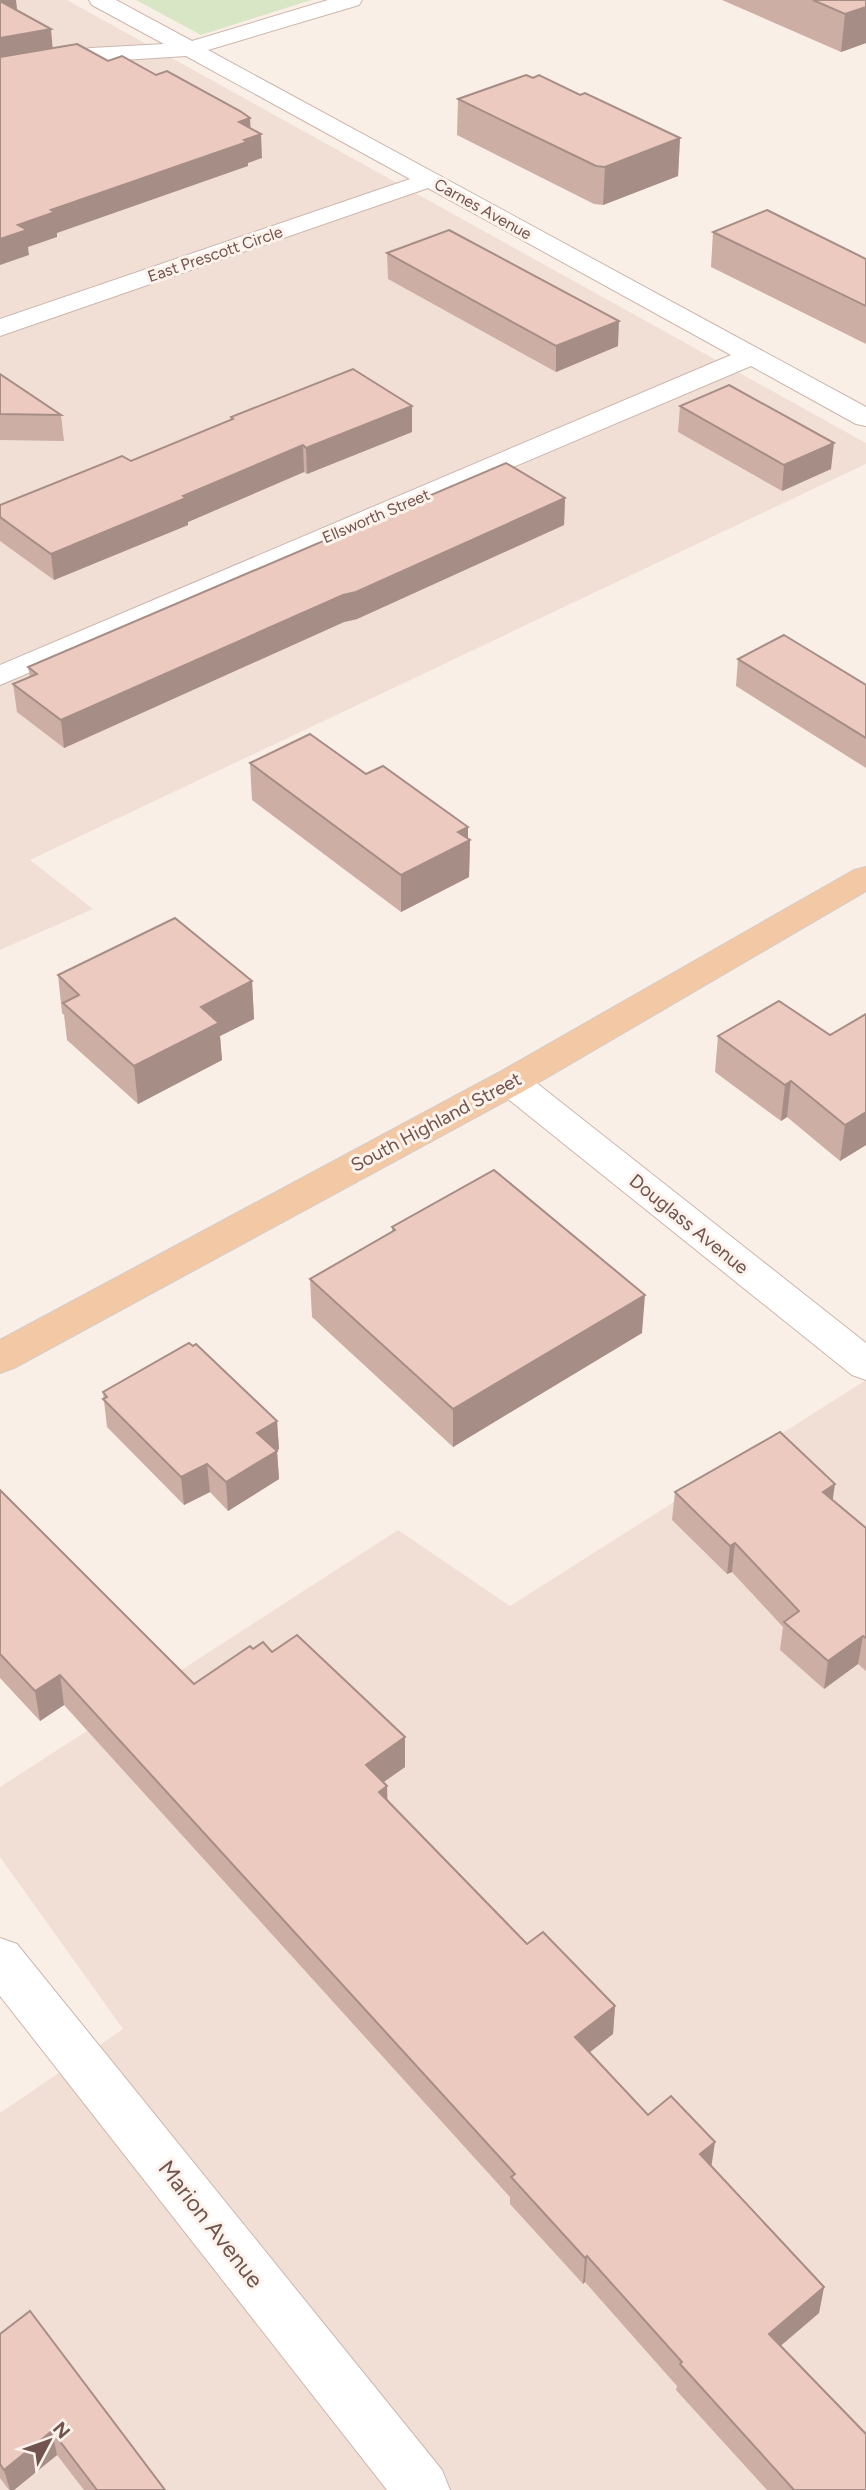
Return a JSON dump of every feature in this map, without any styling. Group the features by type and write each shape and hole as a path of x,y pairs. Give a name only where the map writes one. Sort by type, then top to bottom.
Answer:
{"main road":[{"name":"South Highland Street","path":"0,1358 511,1082 866,877"}],"street":[{"name":"Carnes Avenue","path":"100,0 866,418"},
{"path":"0,72 91,55 189,49 351,0"},
{"name":"East Prescott Circle","path":"0,328 429,180"},
{"name":"Ellsworth Street","path":"0,676 751,356"},
{"name":"Douglass Avenue","path":"511,1082 866,1365"},
{"name":"Marion Avenue","path":"0,1959 422,2490"}],"shaded area":[{"path":"0,0 67,0 866,443 866,464 30,860 93,909 0,950"},
{"path":"866,1380 866,2490 0,2490 0,2113 123,2029 0,1857 0,1787 398,1530 510,1606"}],"green space":[{"path":"136,0 311,0 201,35"}],"building":[{"path":"813,0 866,0 866,7 845,14"},
{"path":"0,1 51,29 0,38"},
{"path":"77,44 108,61 122,56 156,75 167,71 240,111 250,118 239,122 261,134 244,140 247,142 51,210 55,212 18,225 27,230 0,239 0,57"},
{"path":"526,75 533,78 539,75 580,95 585,93 680,138 605,167 596,166 458,99"},
{"path":"767,210 866,259 866,306 713,232"},
{"path":"449,230 619,321 556,346 387,253"},
{"path":"353,369 412,406 306,448 303,445 183,496 186,498 51,554 0,517 0,505 122,456 131,461 233,419 231,417"},
{"path":"0,374 61,415 0,414"},
{"path":"729,385 834,443 784,465 680,406"},
{"path":"506,463 565,498 61,720 13,684 37,674 28,667"},
{"path":"784,635 866,685 866,738 738,659"},
{"path":"310,734 366,774 383,766 468,827 458,832 470,840 401,875 250,763"},
{"path":"175,918 252,981 201,1007 219,1023 134,1066 63,1003 79,995 58,975"},
{"path":"779,1001 830,1035 866,1014 866,1112 845,1125 791,1081 785,1085 718,1036"},
{"path":"494,1170 645,1295 453,1409 310,1279 395,1230 392,1227"},
{"path":"189,1343 193,1346 196,1344 277,1421 257,1433 277,1451 226,1482 207,1464 181,1477 103,1399 107,1397 103,1392"},
{"path":"780,1432 835,1484 823,1492 866,1528 866,1638 863,1636 828,1661 784,1622 799,1611 735,1543 730,1546 675,1492"},
{"path":"0,1490 194,1684 250,1646 253,1649 263,1642 272,1652 297,1635 405,1737 366,1765 387,1786 379,1792 527,1944 543,1932 615,2006 575,2037 648,2115 671,2096 715,2142 700,2154 824,2287 769,2334 866,2434 866,2490 794,2490 587,2256 585,2258 511,2177 515,2174 60,1675 35,1691 0,1654"},
{"path":"30,2311 165,2490 97,2490 52,2431 4,2470 0,2464 0,2334"}]}
